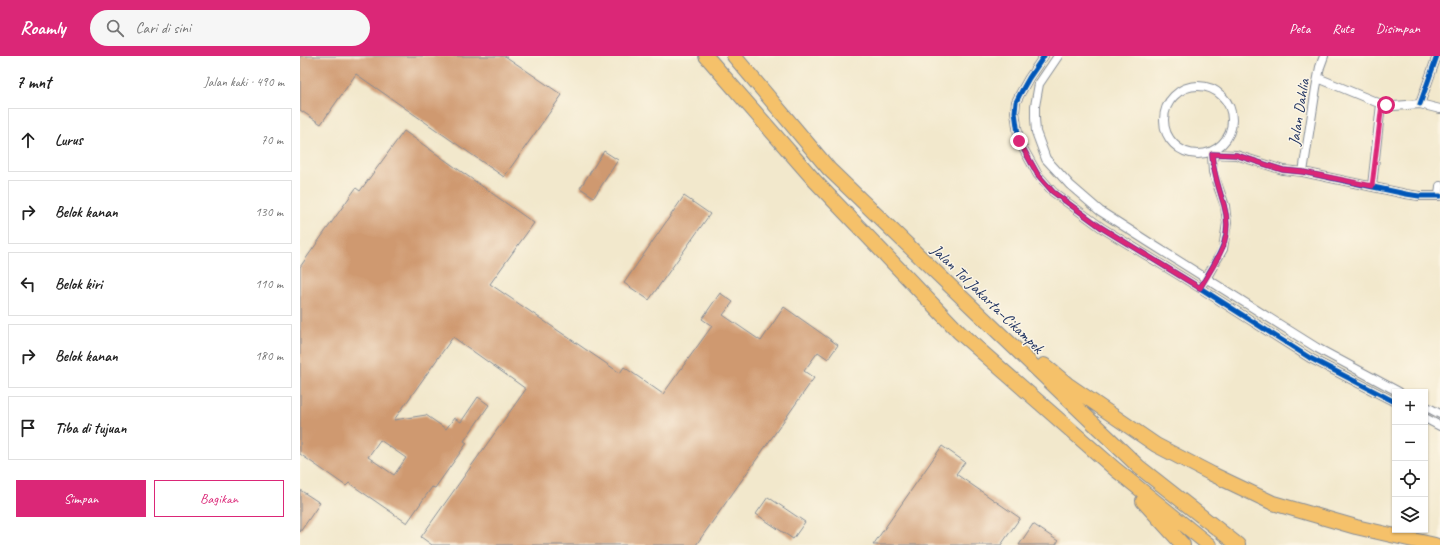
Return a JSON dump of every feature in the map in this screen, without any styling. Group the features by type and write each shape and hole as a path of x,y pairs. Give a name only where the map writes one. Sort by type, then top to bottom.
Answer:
{"highway":[{"path":"706,56 815,182 959,332 1115,469 1209,545"},
{"name":"Jalan Tol Jakarta–Cikampek","path":"734,56 829,169 1139,467 1238,545"},
{"path":"974,309 1067,384 1156,445 1212,474 1273,503 1356,527 1435,545"},
{"path":"1115,469 1183,545"}],"street":[{"path":"1044,56 1020,94 1016,102 1015,112 1019,141 1038,175 1053,192 1102,228 1310,358 1392,400"},
{"path":"1058,56 1039,84 1035,106 1036,132 1046,159 1070,185 1100,211 1206,278 1317,348 1393,389"},
{"name":"Jalan Dahlia","path":"1303,172 1318,78 1324,56"},
{"path":"1420,104 1437,56"},
{"path":"1318,78 1382,104 1394,106 1420,104 1440,108"},
{"path":"1210,153 1220,146 1228,135 1232,123 1231,109 1224,98 1214,90 1201,86 1188,88 1176,94 1168,104 1164,117 1166,130 1172,142 1183,150 1195,154 1210,153 1236,155 1283,170 1303,172 1419,196 1439,196 1440,186"},
{"path":"1372,186 1382,104"},
{"path":"1200,288 1223,249 1227,223 1224,206 1213,172 1210,153"},
{"path":"1428,408 1440,414"},
{"path":"1428,420 1440,426"}],"building":[{"path":"300,56 505,56 562,95 504,177 356,74 321,124 300,110"},
{"path":"404,131 534,223 490,284 620,373 624,367 663,394 712,326 702,319 720,293 733,302 723,315 761,341 784,307 838,345 828,359 818,352 804,371 814,378 696,545 432,545 421,537 526,389 453,337 394,420 426,415 446,429 454,418 461,422 478,397 489,405 464,441 467,443 435,488 432,487 407,523 349,483 346,486 300,454 300,267 356,188 360,191","holes":["380,440 406,458 394,475 368,457"]},
{"path":"604,151 618,160 594,197 580,188"},
{"path":"684,196 710,214 649,300 624,283"},
{"path":"942,446 965,462 956,474 1020,518 1001,545 873,545"},
{"path":"300,490 320,503 300,532"},
{"path":"768,497 805,522 793,539 756,514"},
{"path":"1033,524 1058,541 1056,545 1019,545"}],"cycle path":[{"path":"1044,56 1020,94 1016,102 1015,112 1019,141 1038,175 1053,192 1102,228 1310,358 1392,400"},
{"path":"1420,104 1437,56"},
{"path":"1200,288 1222,249 1227,229 1224,205 1215,174 1212,154 1236,155 1283,170 1303,172 1406,194 1419,196 1440,196"}],"route":[{"path":"1019,141 1038,175 1053,192 1102,228 1200,288 1223,249 1227,223 1224,206 1213,172 1212,154 1236,155 1283,170 1303,172 1372,186 1382,104 1386,105"}]}
